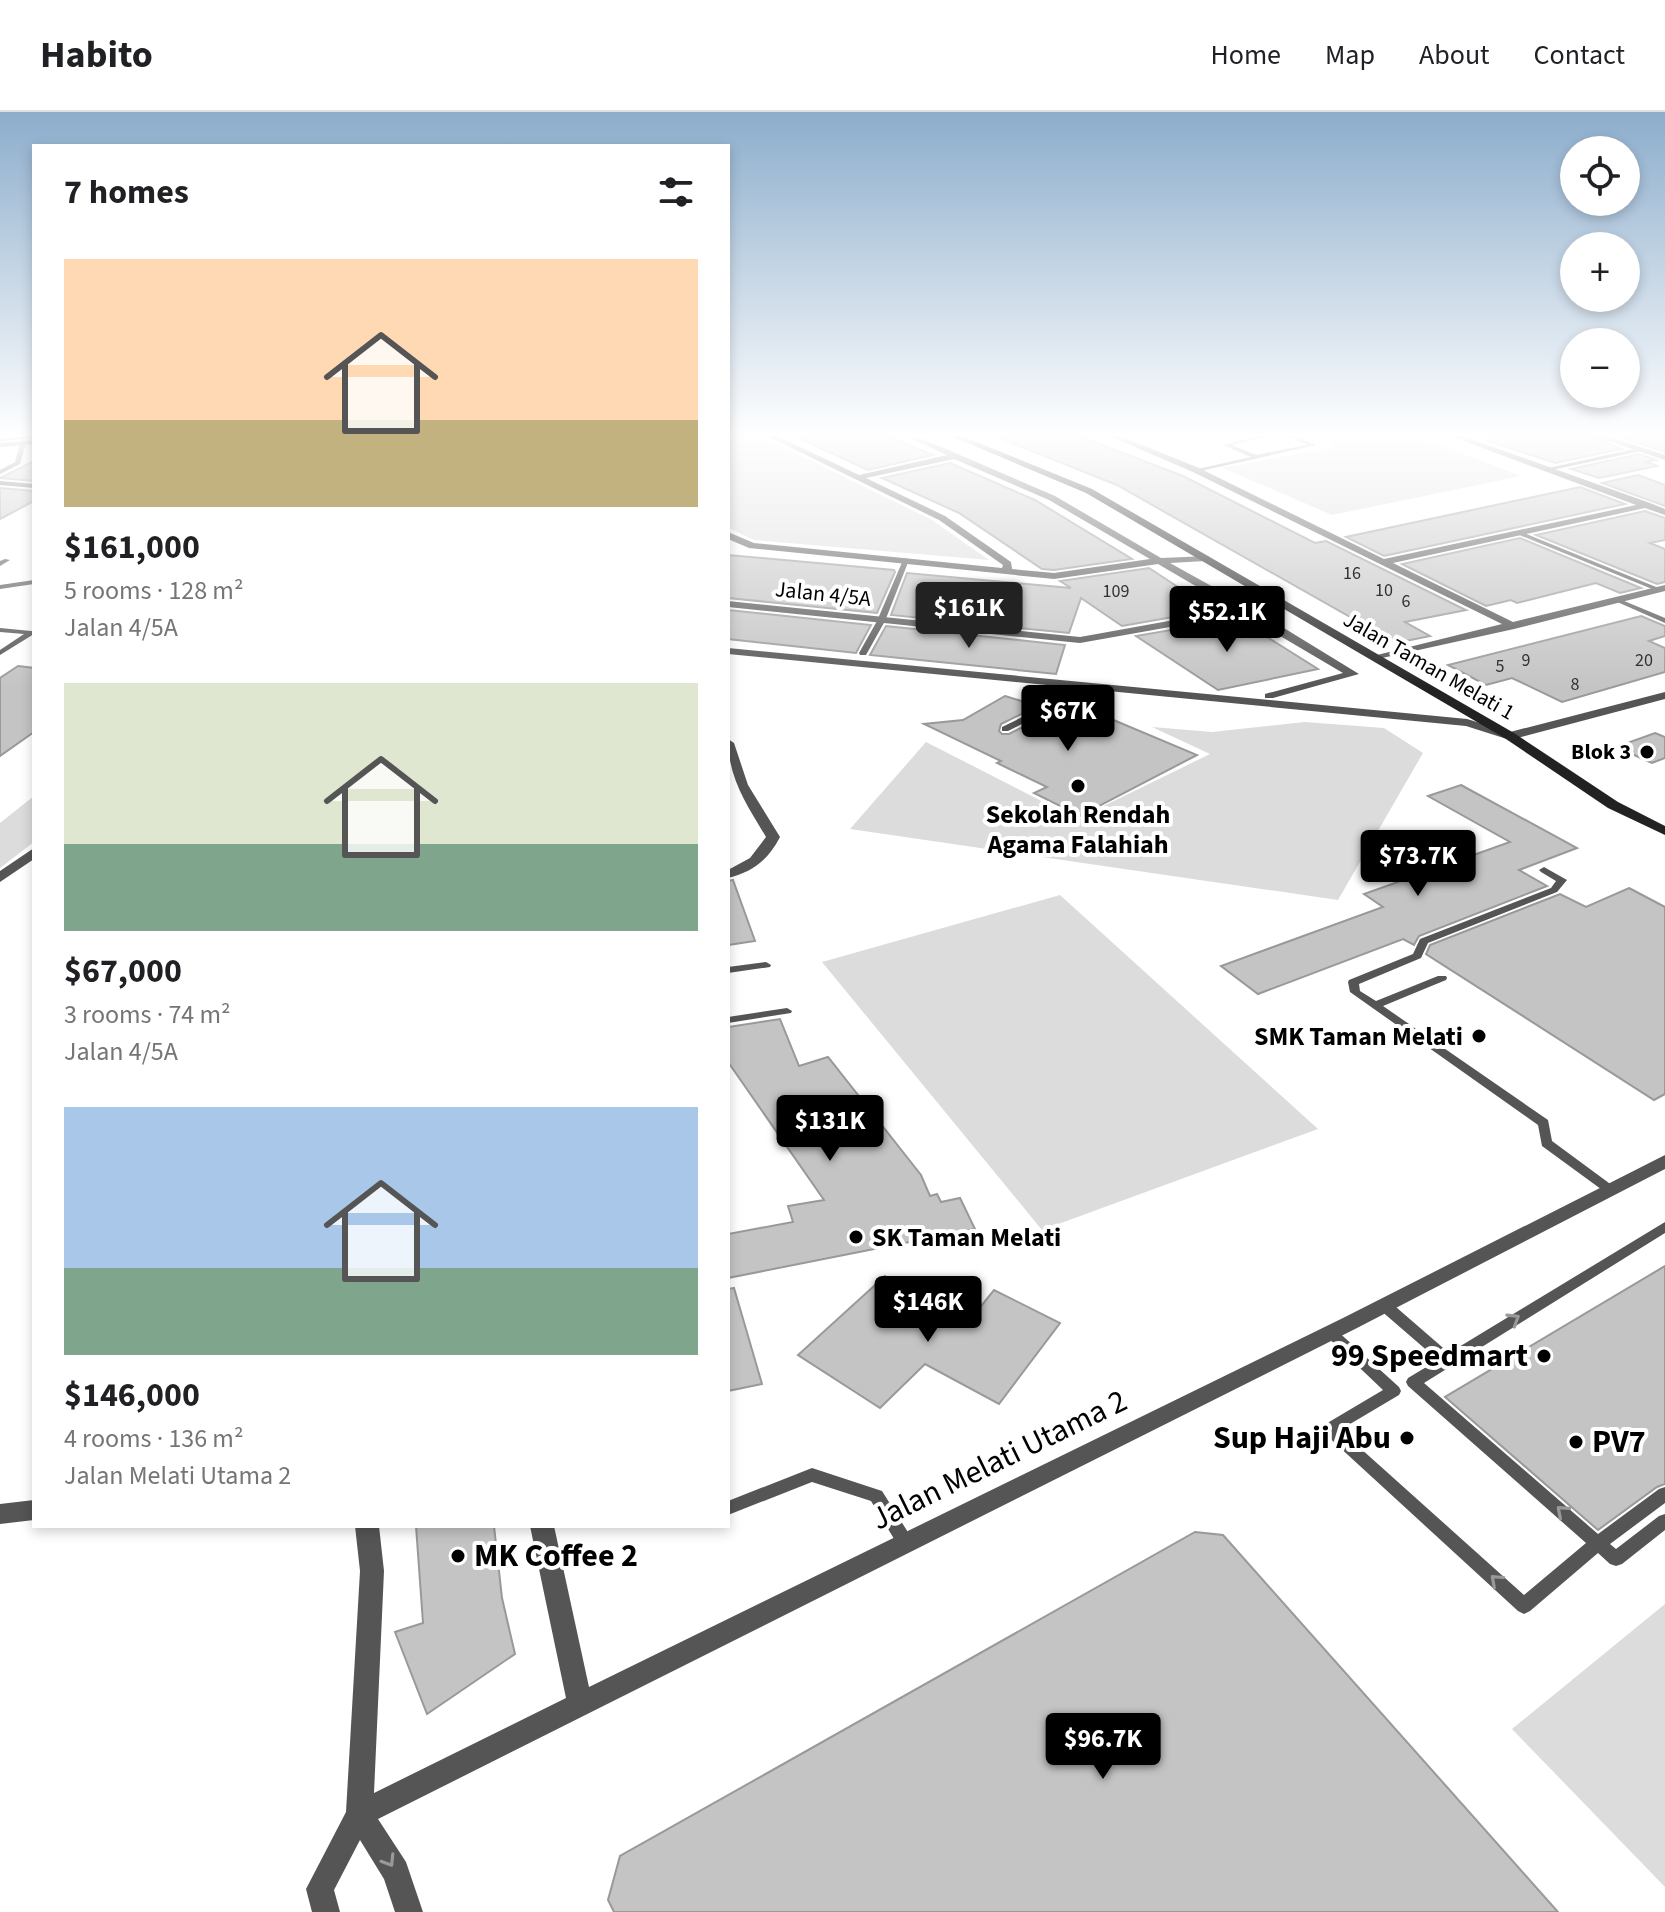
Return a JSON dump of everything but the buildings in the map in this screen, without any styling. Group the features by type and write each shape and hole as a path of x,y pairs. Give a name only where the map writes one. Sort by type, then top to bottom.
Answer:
{"street":[{"path":"945,520 1008,564 1006,571"},
{"path":"1089,520 1353,674 1269,696"},
{"name":"Jalan Taman Melati 1","path":"1139,520 1510,736 1613,805 1665,831"},
{"path":"1301,520 1514,626"},
{"path":"1387,561 1578,520"},
{"path":"730,536 752,546 1054,576 1159,561 1205,558"},
{"path":"1159,561 1164,555 1191,550"},
{"path":"1377,658 1662,589"},
{"name":"Jalan 4/5A","path":"730,604 1080,640 1247,610"},
{"path":"730,651 1467,723 1510,736 1665,695"},
{"path":"730,749 742,785 773,837 768,849 754,862 730,873"},
{"path":"0,878 32,854"},
{"name":"Jalan Melati Utama 2","path":"359,1814 1664,1163"},
{"path":"0,1514 32,1510"},
{"path":"326,1912 320,1889 359,1814 372,1571 367,1528"},
{"path":"542,1528 580,1705"},
{"path":"359,1814 396,1872 409,1912"}],"lane":[{"path":"1519,533 1662,589"},
{"path":"863,653 881,621 906,560"},
{"path":"0,587 32,582"},
{"path":"1617,600 1665,621"},
{"path":"0,630 32,633"},
{"path":"0,653 32,633"},
{"path":"1005,729 1065,699 1064,686"},
{"path":"1544,870 1562,880 1554,890 1424,941 1417,956 1353,982 1355,992 1544,1123 1546,1143 1609,1189"},
{"path":"730,970 766,965"},
{"path":"1375,1005 1442,978"},
{"path":"730,1020 787,1011"},
{"path":"1665,1227 1413,1382 1616,1559 1665,1521"},
{"path":"1384,1305 1448,1360"},
{"path":"1329,1332 1394,1391 1329,1429 1524,1606 1598,1543 1665,1494"},
{"path":"730,1507 812,1475 876,1496 905,1542"}],"shaded area":[{"path":"730,520 932,520 989,560 754,540 730,528"},
{"path":"1305,722 1384,728 1423,753 1338,900 850,829 926,742 1077,819 1210,754 1152,727 1212,732"},
{"path":"32,798 32,844 0,868 0,823"},
{"path":"1060,895 1318,1129 1042,1230 822,962"},
{"path":"1665,1604 1665,1887 1512,1729"}],"place":[{"name":"Blok 3","path":"1647,752"},
{"name":"Sekolah Rendah Agama Falahiah","path":"1078,786"},
{"name":"SMK Taman Melati","path":"1479,1036"},
{"name":"SK Taman Melati","path":"856,1237"},
{"name":"99 Speedmart","path":"1544,1356"},
{"name":"Sup Haji Abu","path":"1407,1438"},
{"name":"PV7","path":"1576,1442"},
{"name":"MK Coffee 2","path":"458,1556"}]}
